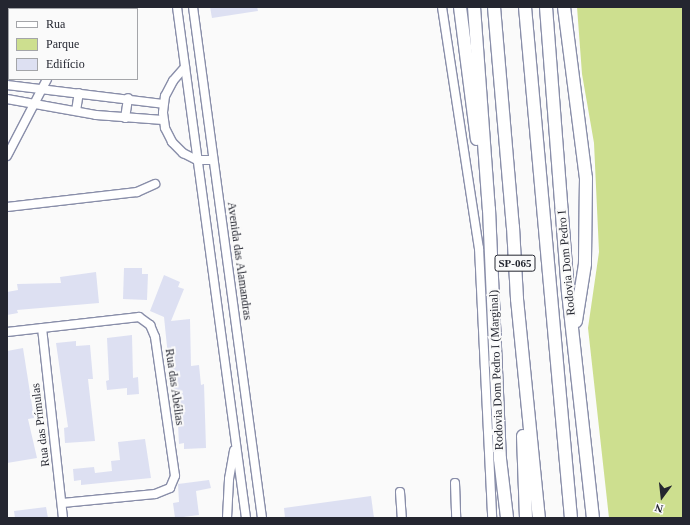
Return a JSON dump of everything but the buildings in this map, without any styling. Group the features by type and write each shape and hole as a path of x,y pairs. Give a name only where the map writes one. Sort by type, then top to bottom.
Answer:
{"highway":[{"path":"460,7 489,209"},
{"name":"Rodovia Dom Pedro I (Marginal)","path":"474,7 489,209 500,460 507,518"},
{"name":"SP-065","path":"494,7 520,334 539,518"},
{"name":"Rodovia Dom Pedro I","path":"525,7 571,518"},
{"name":"Rodovia Dom Pedro I","path":"546,7 574,336 593,518"},
{"path":"564,7 586,178 585,264 574,336"},
{"path":"520,334 526,518"}],"street":[{"path":"177,7 246,518"},
{"name":"Avenida das Alamandras","path":"192,7 262,518"},
{"path":"442,7 479,248 492,518"},
{"path":"185,67 168,88 163,104 163,120 168,135 177,148 197,160 213,160"},
{"path":"7,156 36,103 47,80"},
{"path":"7,84 42,90 128,98 163,104"},
{"path":"76,111 79,93"},
{"path":"7,98 76,111 125,118 163,120"},
{"path":"125,118 128,98"},
{"path":"7,207 137,192 155,184"},
{"name":"Rua das Abélias","path":"7,332 139,317 150,325 155,337 175,476 170,488 155,494 62,503"},
{"name":"Rua das Prímulas","path":"42,328 63,518"},
{"path":"227,381 235,377 243,380"},
{"path":"227,518 229,479 236,443"},
{"path":"455,483 456,518"},
{"path":"400,492 402,518"}],"green space":[{"path":"577,7 683,7 683,518 609,518 588,328 599,252 594,143 582,74"}]}
